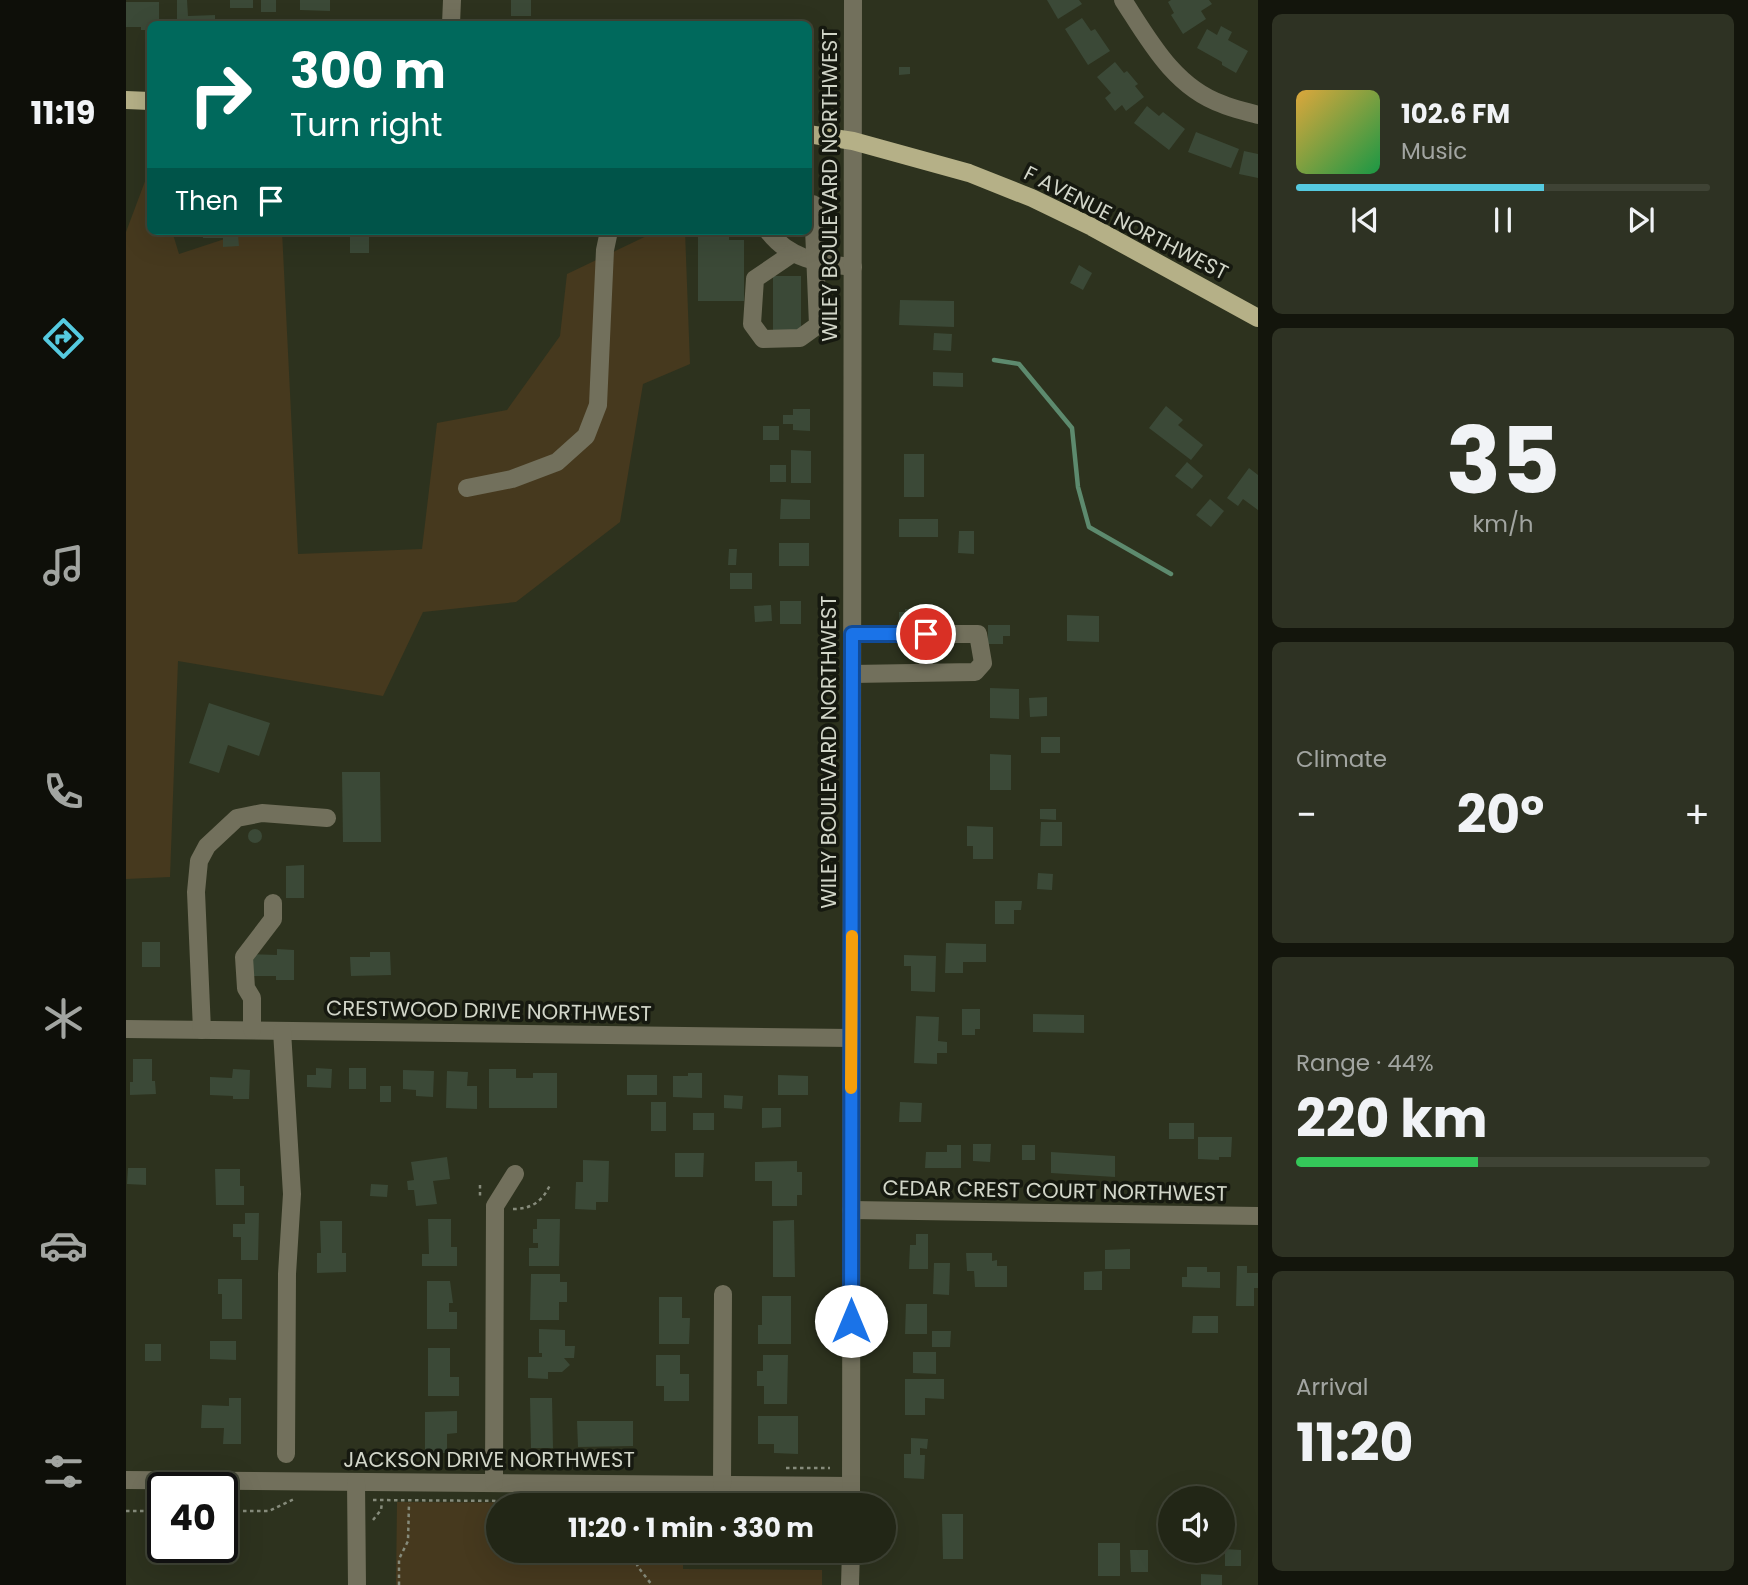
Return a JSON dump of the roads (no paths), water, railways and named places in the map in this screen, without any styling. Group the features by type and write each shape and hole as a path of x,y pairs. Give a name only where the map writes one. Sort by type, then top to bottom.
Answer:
{"main road":[{"path":"126,100 147,101"},
{"name":"F AVENUE NORTHWEST","path":"812,135 853,141 969,173 1032,198 1092,227 1258,318"}],"street":[{"path":"451,21 452,0"},
{"name":"WILEY BOULEVARD NORTHWEST","path":"851,1493 853,0"},
{"path":"1123,0 1157,53 1182,80 1219,103 1258,115"},
{"path":"793,253 755,279 752,324 763,339 800,338 818,325 812,204"},
{"path":"467,488 512,479 557,462 586,436 598,405 605,250 608,235"},
{"path":"771,235 777,243 793,253 816,263 853,267"},
{"path":"852,634 978,635 983,663 975,671 852,674"},
{"path":"202,1030 197,892 200,861 207,846 237,818 262,813 327,818"},
{"path":"252,1030 253,998 246,988 244,957 273,919 273,902"},
{"name":"CRESTWOOD DRIVE NORTHWEST","path":"126,1029 852,1038"},
{"path":"282,1031 292,1194 287,1274 286,1454"},
{"path":"494,1483 495,1206 515,1174"},
{"name":"CEDAR CREST COURT NORTHWEST","path":"851,1210 1258,1216"},
{"path":"722,1485 723,1294"},
{"name":"JACKSON DRIVE NORTHWEST","path":"126,1480 356,1491 494,1483 851,1486"},
{"path":"356,1491 356,1585"},
{"path":"850,1563 850,1585"}],"waterway":[{"path":"994,360 1019,364 1072,428 1078,487 1089,527 1171,574"}]}
